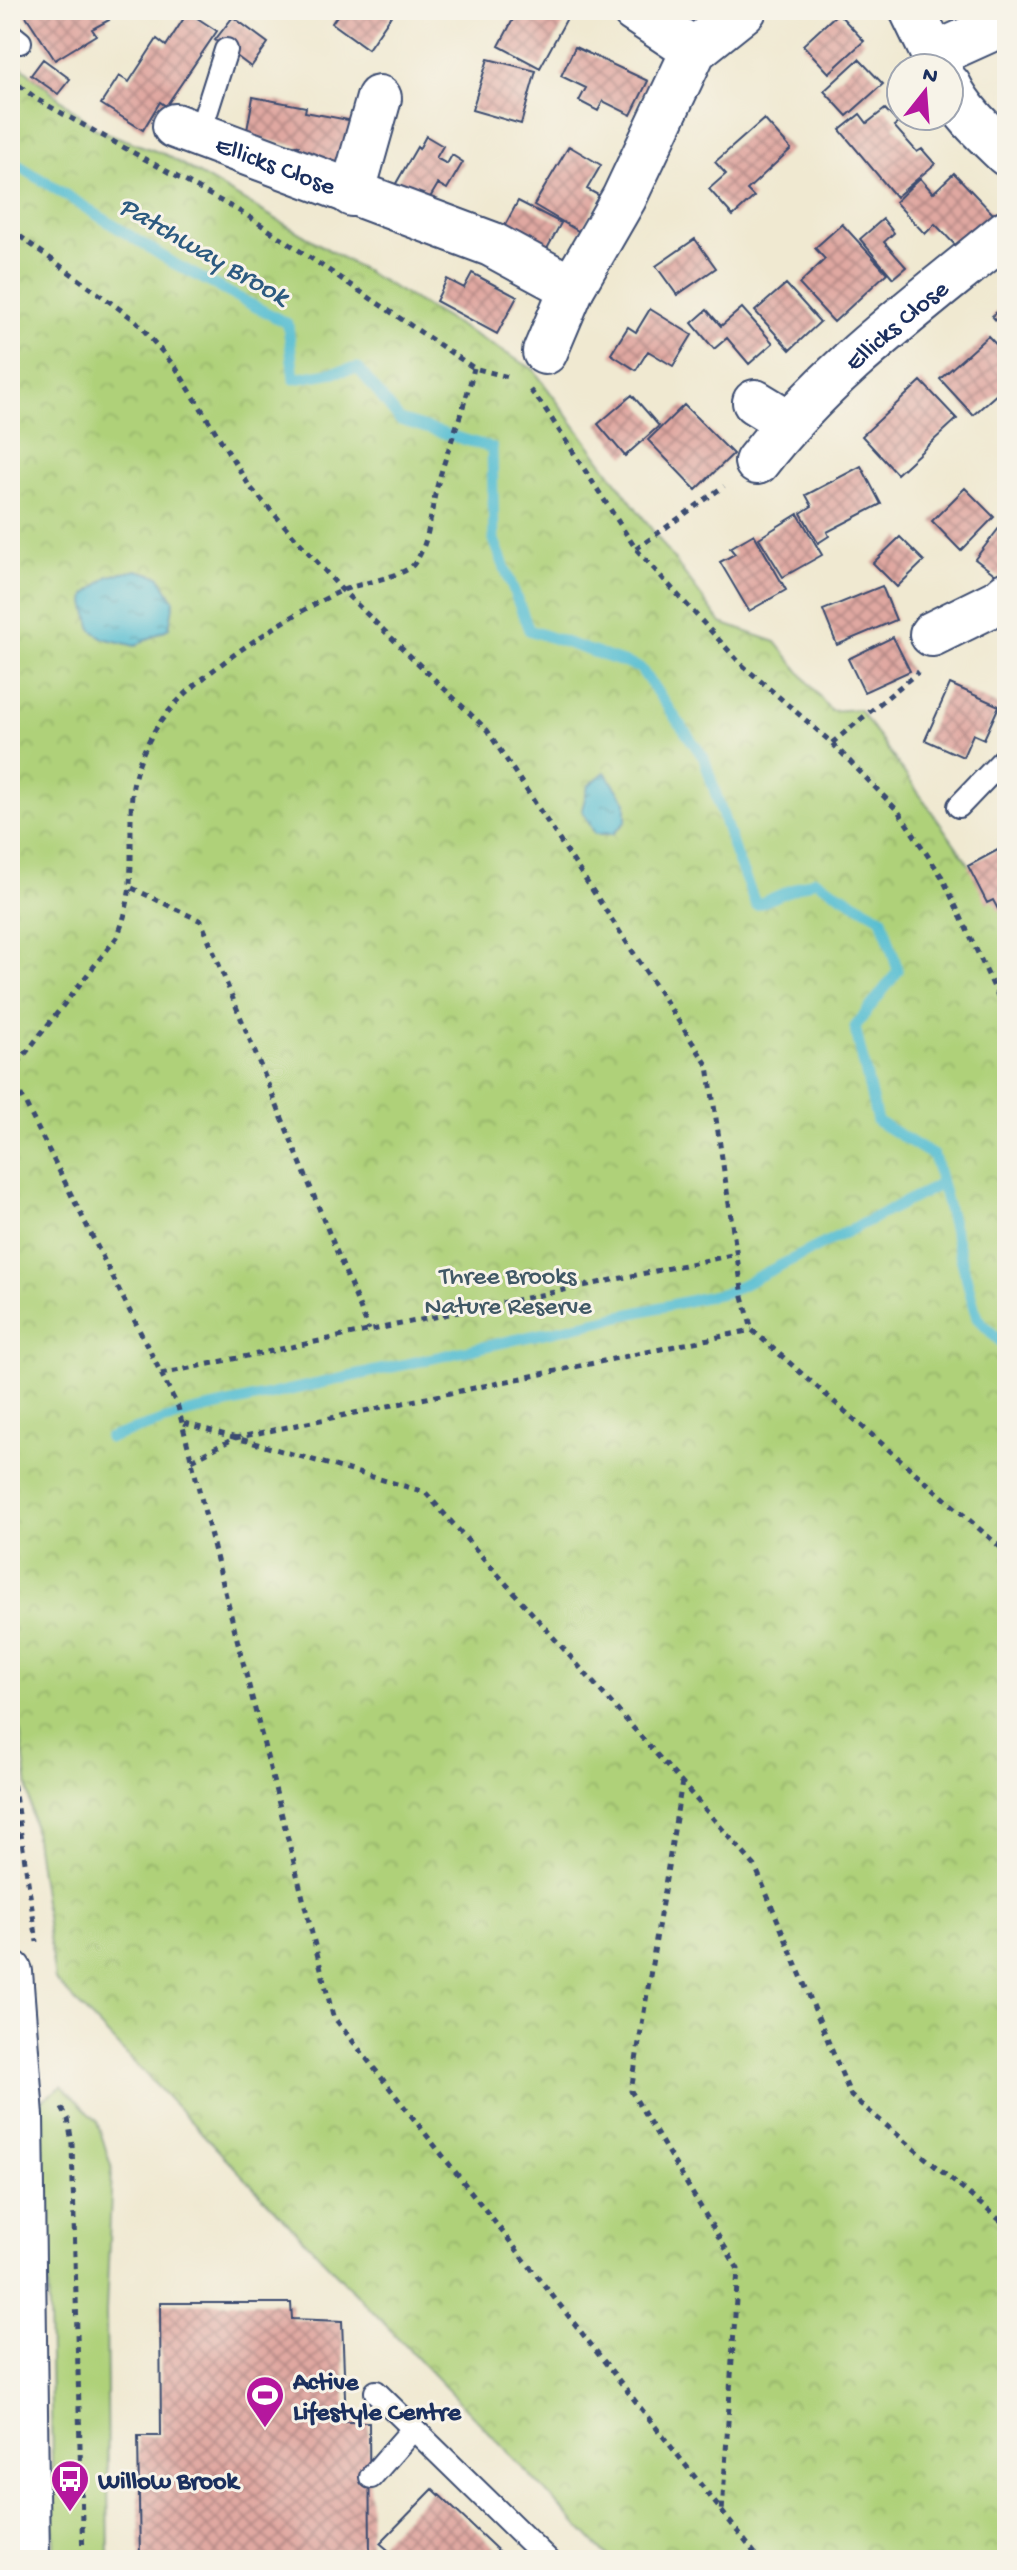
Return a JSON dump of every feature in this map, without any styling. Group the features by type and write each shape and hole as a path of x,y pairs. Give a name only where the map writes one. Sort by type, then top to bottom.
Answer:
{"street":[{"path":"634,10 694,50"},
{"path":"530,373 572,288 624,198 694,50 744,10"},
{"path":"912,10 932,52"},
{"path":"965,53 1007,22"},
{"name":"Ellicks Close","path":"352,194 379,98"},
{"path":"965,110 1007,154"},
{"name":"Ellicks Close","path":"187,130 491,244 572,288"},
{"name":"Ellicks Close","path":"757,462 772,412 830,379 1007,232"},
{"path":"932,634 1004,604"},
{"path":"10,1972 21,2116 27,2560"}],"lane":[{"name":"Ellicks Close","path":"187,130 226,50"},
{"path":"959,806 1007,756"},
{"path":"376,2392 548,2560"},
{"path":"371,2477 413,2429"}],"path":[{"path":"10,78 38,100 248,216 474,368 530,373 544,407 636,549 741,664 832,743 898,811 942,877 1007,1015"},
{"path":"10,229 136,321 176,368 250,487 342,590 487,730 708,1066 743,1296 752,1330 1007,1553"},
{"path":"474,368 438,484 422,551 412,568 342,590 284,622 202,679 167,712 146,747 132,791 132,888 117,937 10,1073 178,1407 333,2016 760,2560"},
{"path":"636,549 757,462"},
{"path":"832,743 932,660 932,634"},
{"path":"132,888 201,921 369,1330"},
{"path":"161,1374 737,1254"},
{"path":"192,1460 235,1438 752,1330"},
{"path":"183,1423 425,1492 755,1866 851,2096 1007,2226"},
{"path":"682,1782 631,2091 738,2269 722,2514"}],"green space":[{"name":"Three Brooks Nature Reserve","path":"10,57 96,129 166,155 533,369 721,623 776,642 831,711 859,709 1007,918 1007,2560 611,2560 55,1980 10,1660"},
{"path":"62,2086 97,2121 112,2169 106,2312 109,2560 54,2560 41,2101"}],"water":[{"path":"137,570 159,576 174,601 169,628 135,646 103,638 92,630 86,595 109,576"},
{"path":"605,772 626,802 626,821 613,834 595,834 582,810 588,786"}],"building":[{"path":"22,10 103,10 109,20 92,29 96,35 55,60"},
{"path":"341,10 395,10 368,49 332,23"},
{"path":"518,10 575,10 567,18 540,68 499,46"},
{"path":"188,12 217,31 166,106 160,102 143,130 101,104 119,76 129,82 157,39 166,46"},
{"path":"838,13 864,41 829,73 803,45"},
{"path":"233,17 268,43 251,67 215,40"},
{"path":"575,47 648,81 631,115 603,101 598,111 579,101 586,88 561,76"},
{"path":"43,59 70,79 58,94 31,75"},
{"path":"488,59 536,71 521,124 472,110"},
{"path":"859,59 883,84 847,116 824,91"},
{"path":"253,97 306,107 305,112 359,122 350,173 295,162 299,146 246,136"},
{"path":"885,109 885,132 899,132 917,152 922,149 935,164 896,197 840,130 860,114 867,123"},
{"path":"764,119 791,149 747,190 754,197 733,216 709,189 726,174 715,162"},
{"path":"426,136 443,146 436,158 447,164 452,155 463,162 447,189 438,184 425,206 394,187"},
{"path":"569,146 601,165 587,189 600,196 580,232 534,205"},
{"path":"954,173 994,215 959,249 935,224 925,234 895,202 920,178 933,193"},
{"path":"518,201 561,223 541,260 498,238"},
{"path":"883,219 894,233 884,242 906,267 893,278 860,239"},
{"path":"842,224 887,273 834,322 799,284 825,259 815,248"},
{"path":"695,239 716,268 677,295 656,266"},
{"path":"472,273 517,297 497,334 436,301 447,279 464,288"},
{"path":"786,284 820,322 790,350 755,311"},
{"path":"1007,303 1007,333 992,316"},
{"path":"742,308 773,343 749,364 727,338 714,349 692,323 707,310 721,326"},
{"path":"650,309 692,335 673,366 648,351 636,370 611,354 628,327 636,332"},
{"path":"988,336 1007,356 1007,385 973,415 940,379"},
{"path":"921,381 957,419 897,474 862,436"},
{"path":"632,395 659,426 625,456 598,424"},
{"path":"684,405 733,454 696,490 648,440"},
{"path":"861,466 881,504 827,532 829,536 818,543 801,513 812,506 806,495"},
{"path":"965,488 994,517 961,551 932,521"},
{"path":"798,514 822,555 783,577 759,538"},
{"path":"1003,523 1007,525 1005,582 975,559"},
{"path":"754,534 786,590 749,611 720,562 735,554 730,548"},
{"path":"900,537 924,561 897,587 873,563"},
{"path":"882,586 896,620 837,645 823,610"},
{"path":"893,637 910,671 864,692 848,659"},
{"path":"950,684 999,706 984,739 973,734 963,757 925,740"},
{"path":"1007,845 1007,907 999,911 993,900 987,903 968,866"},
{"name":"Active Lifestyle Centre","path":"160,2303 291,2303 292,2319 342,2321 346,2422 369,2422 370,2560 140,2560 138,2436 161,2436"},
{"name":"Active Lifestyle Centre","path":"433,2489 508,2560 390,2560 395,2556 380,2543"}],"waterway":[{"name":"Patchway Brook","path":"10,160 175,264 288,324 294,379 358,368 400,420 492,448 494,540 529,630 640,668 704,758 736,856 756,905 815,880 882,918 898,971 855,1027 877,1121 934,1156 977,1318 1007,1348"},
{"path":"109,1438 188,1413 728,1292 941,1184"}],"place":[{"name":"Active Lifestyle Centre","path":"265,2429"},
{"name":"Willow Brook","path":"70,2513"}]}
